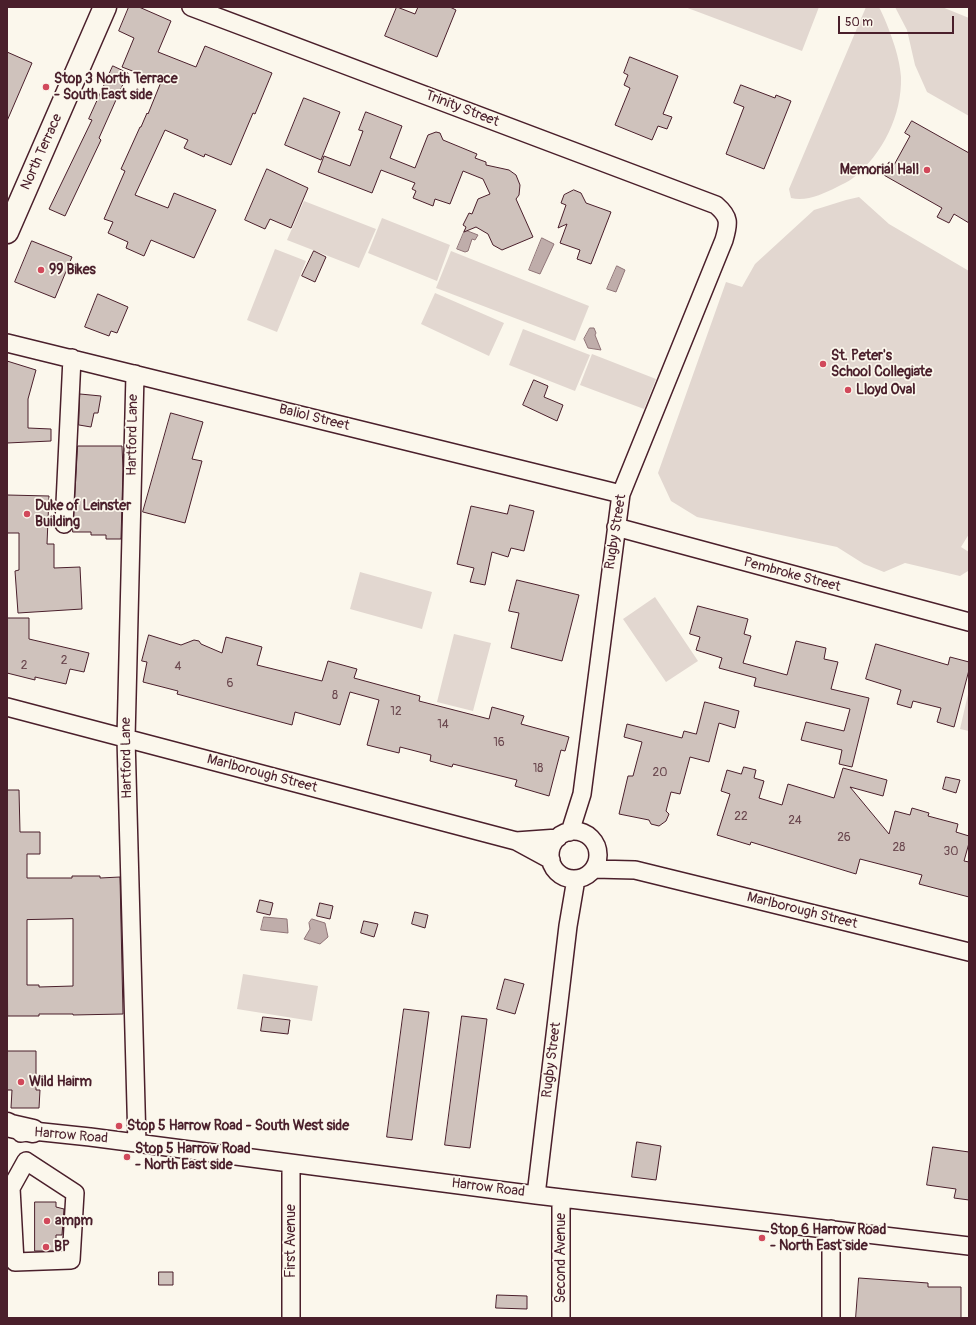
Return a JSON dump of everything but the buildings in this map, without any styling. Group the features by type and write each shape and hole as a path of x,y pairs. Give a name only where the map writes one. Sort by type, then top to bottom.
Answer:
{"main road":[{"name":"North Terrace","path":"7,232 105,7"},
{"path":"7,1124 33,1131"}],"street":[{"name":"Trinity Street","path":"191,7 716,204 723,210 727,218"},
{"name":"Rugby Street","path":"571,834 582,794 621,494 724,240 728,227 727,218"},
{"name":"Baliol Street","path":"10,343 621,494"},
{"path":"64,524 66,446 72,358"},
{"name":"Hartford Lane","path":"135,374 126,738 137,1143"},
{"name":"Pembroke Street","path":"616,527 969,622"},
{"name":"Marlborough Street","path":"7,707 516,840 550,860"},
{"path":"571,834 591,838 596,845 596,861 584,877 570,878 554,869 550,860 553,844 571,834"},
{"name":"Marlborough Street","path":"516,840 571,834"},
{"name":"Marlborough Street","path":"596,861 969,952"},
{"name":"Rugby Street","path":"536,1195 568,926 570,878"},
{"name":"Harrow Road","path":"7,1134 33,1131 137,1143 536,1195 969,1246"},
{"path":"26,1161 75,1193 71,1260 15,1262 11,1188 26,1161"},
{"name":"First Avenue","path":"290,1318 291,1163"},
{"name":"Second Avenue","path":"561,1198 561,1318"},
{"path":"831,1229 831,1318"}],"shaded area":[{"path":"685,7 819,7 802,51"},
{"path":"866,7 879,7 890,32 900,69 901,77 898,105 889,133 882,146 864,168 847,182 814,197 803,199 791,198 789,189"},
{"path":"895,7 942,7 969,18 969,116 927,92 915,65 907,30"},
{"path":"859,197 889,224 969,271 969,534 961,547 969,552 968,571 960,576 905,563 884,572 864,564 837,547 697,517 671,501 658,473 726,282 742,287 755,264 814,210"},
{"path":"304,201 376,229 359,268 287,240"},
{"path":"382,218 450,245 437,281 368,253"},
{"path":"465,230 478,235 475,240 472,239 468,251 465,252 457,249"},
{"path":"542,238 554,244 540,274 529,270"},
{"path":"275,249 306,261 277,332 247,320"},
{"path":"451,251 589,306 575,341 436,288"},
{"path":"617,266 625,270 616,292 607,289"},
{"path":"435,293 504,323 489,356 421,324"},
{"path":"590,328 594,328 601,350 588,348 584,339"},
{"path":"523,329 590,355 575,391 509,365"},
{"path":"592,354 656,379 644,409 580,385"},
{"path":"360,572 432,592 422,629 350,609"},
{"path":"655,597 698,661 666,682 623,619"},
{"path":"454,634 491,643 473,711 437,702"},
{"path":"969,690 969,731 960,729"},
{"path":"264,917 287,919 288,933 261,930"},
{"path":"312,919 325,923 328,937 320,944 304,939 310,929 309,923"},
{"path":"243,974 318,986 312,1021 237,1009"}],"place":[{"name":"Stop 3 North Terrace - South East side","path":"46,87"},
{"name":"Memorial Hall","path":"927,170"},
{"name":"99 Bikes","path":"41,270"},
{"name":"St. Peter's School Collegiate","path":"823,364"},
{"name":"Lloyd Oval","path":"848,390"},
{"name":"Duke of Leinster Building","path":"27,514"},
{"name":"Wild Hairm","path":"21,1082"},
{"name":"Stop 5 Harrow Road - South West side","path":"119,1126"},
{"name":"Stop 5 Harrow Road - North East side","path":"127,1157"},
{"name":"ampm","path":"47,1221"},
{"name":"Stop 6 Harrow Road - North East side","path":"762,1238"},
{"name":"BP","path":"46,1247"}]}
